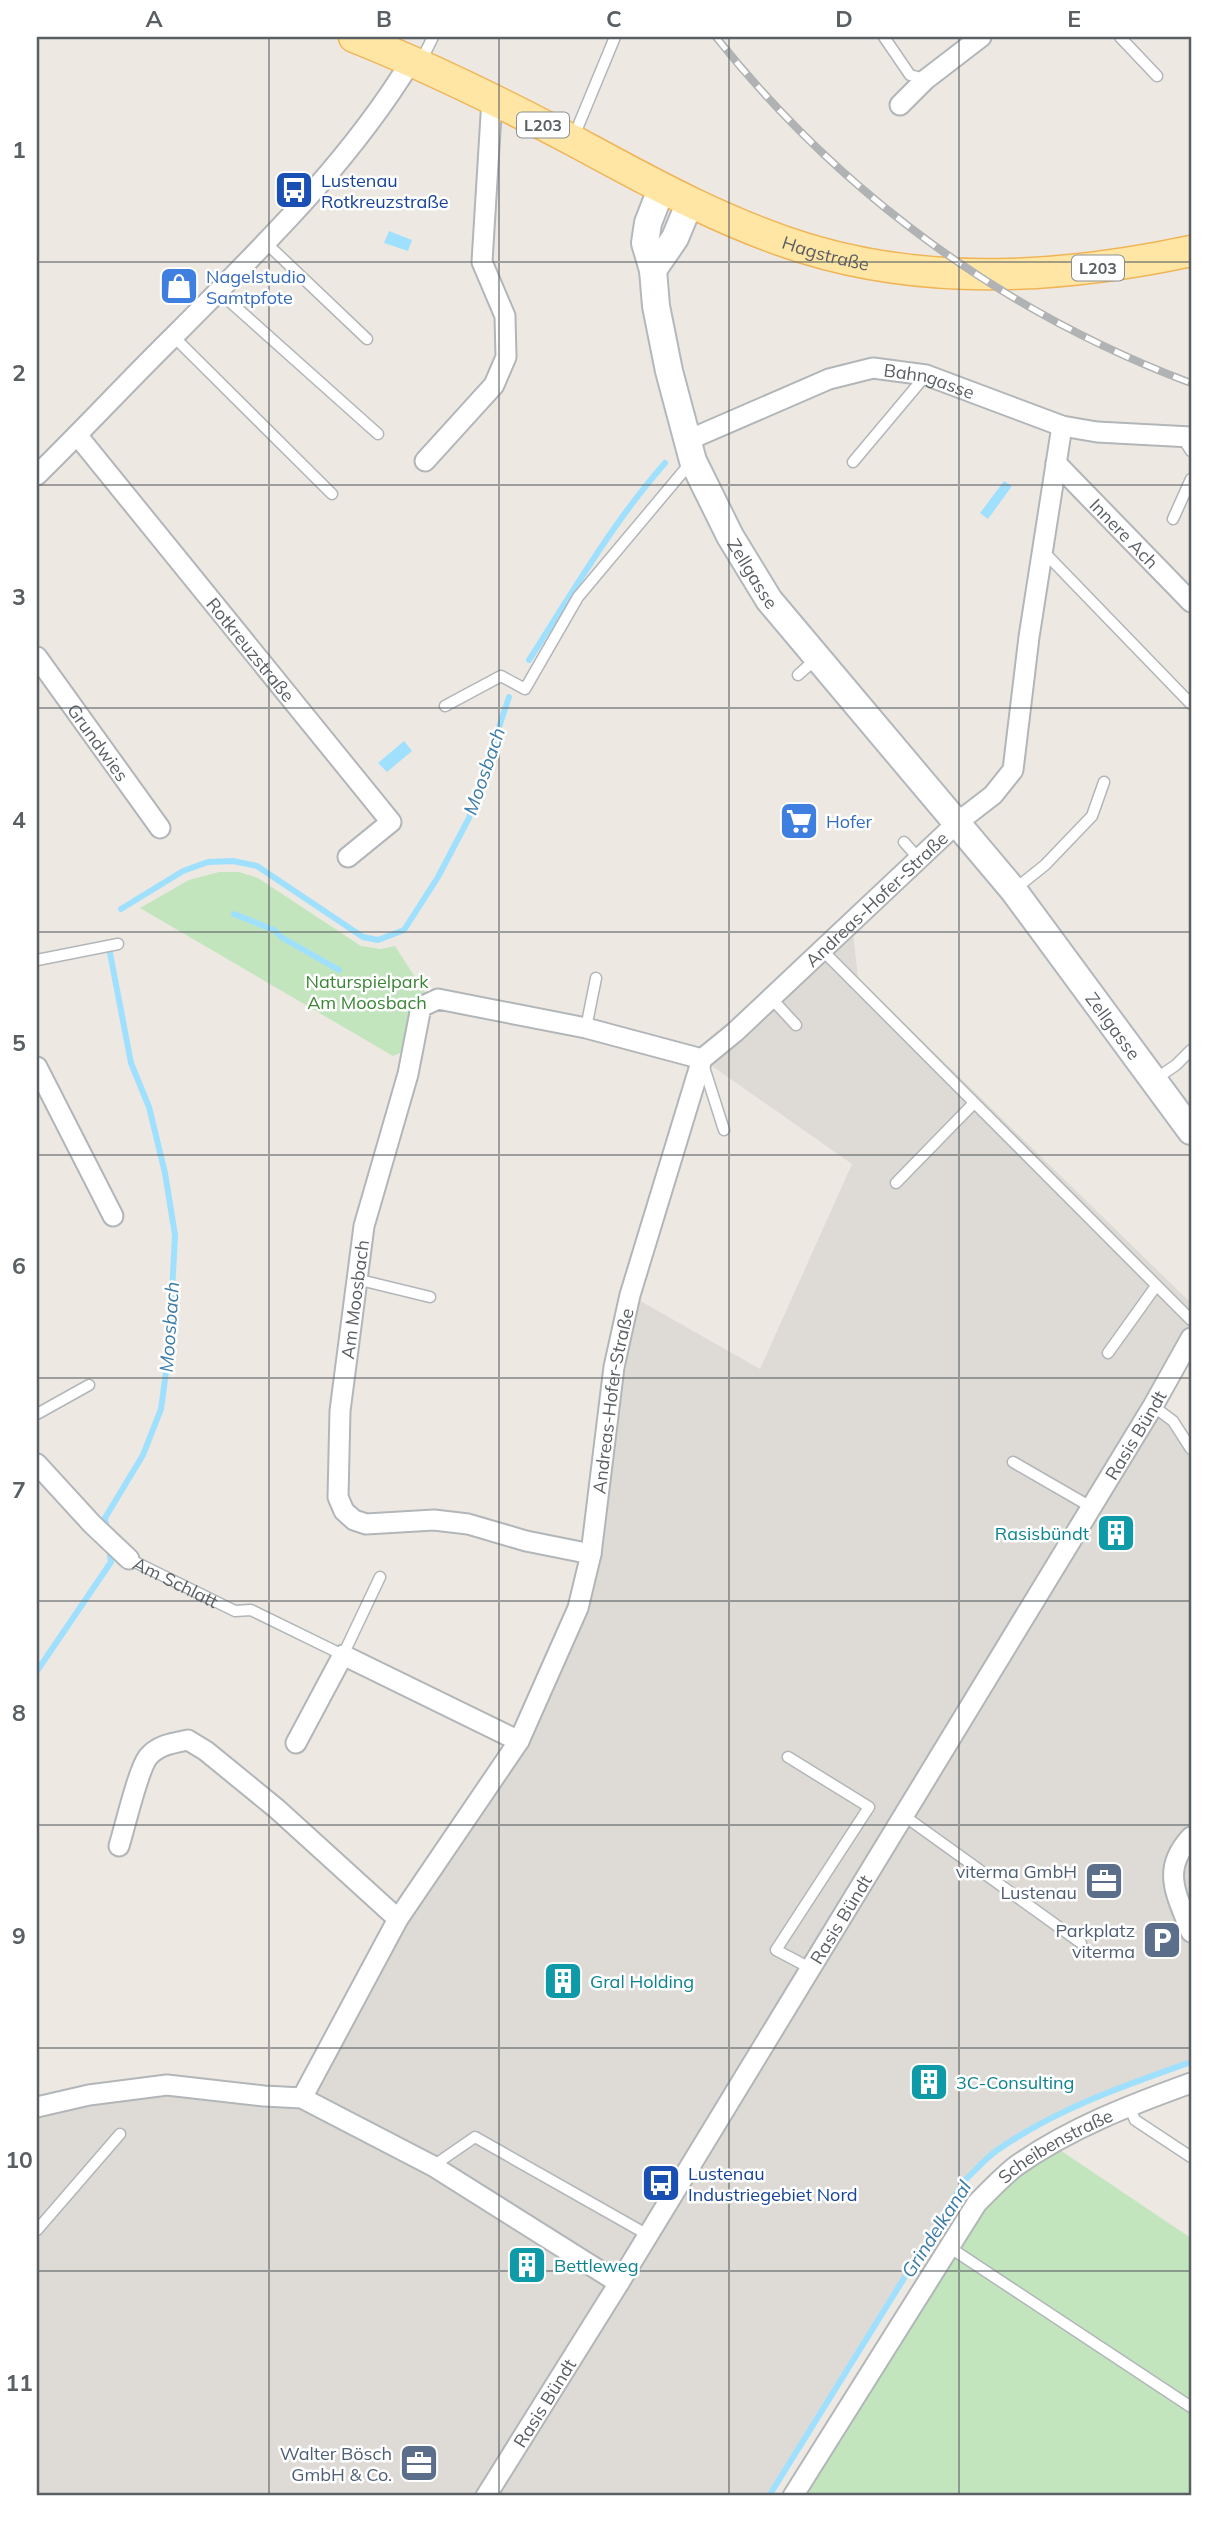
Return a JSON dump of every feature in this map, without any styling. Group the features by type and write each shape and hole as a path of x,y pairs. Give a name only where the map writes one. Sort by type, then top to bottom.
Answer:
{"main road":[{"name":"Hagstraße","path":"354,37 492,99 724,218 804,248 865,263 941,273 1041,274 1142,261 1191,251"},
{"name":"Zellgasse","path":"662,187 648,223 645,243 653,270 656,306 689,451 730,536 807,667 958,822 1014,891 1191,1131"},
{"path":"653,270 676,237 690,202"}],"street":[{"path":"900,104 925,80 981,37"},
{"path":"37,475 308,197 415,63"},
{"path":"425,461 494,385 506,357 505,316 482,262 492,99"},
{"name":"Bahngasse","path":"689,451 829,379 873,368 926,375 1062,426 1188,441"},
{"path":"958,822 993,795 1013,770 1042,551 1062,426"},
{"name":"Rotkreuzstraße","path":"77,435 391,822 348,857"},
{"name":"Innere Ach","path":"1056,463 1191,603"},
{"name":"Grundwies","path":"37,657 160,828"},
{"name":"Andreas-Hofer-Straße","path":"302,2098 398,1919 519,1741 578,1608 591,1554 616,1355 630,1295 702,1059 771,999 958,822"},
{"name":"Am Moosbach","path":"586,1028 438,999 421,1007 408,1073 364,1226 340,1411 338,1497 344,1511 354,1520 366,1524 434,1520 468,1524 526,1541 591,1554"},
{"path":"586,1028 702,1059"},
{"path":"37,1067 113,1216"},
{"name":"Rasis Bündt","path":"486,2496 619,2283 1153,1406 1191,1338"},
{"name":"Am Schlatt","path":"37,1464 92,1524 129,1559"},
{"path":"296,1743 343,1655 519,1741"},
{"path":"119,1846 148,1757 165,1744 188,1740 206,1751 277,1809 398,1919"},
{"path":"1191,1837 1178,1852 1173,1871 1177,1896 1191,1933"},
{"name":"Scheibenstraße","path":"793,2496 976,2203 1014,2168 1061,2138 1095,2120 1191,2083"},
{"path":"37,2107 89,2095 167,2085 302,2098 433,2166 619,2283"}],"lane":[{"path":"415,63 433,37"},
{"path":"572,141 615,37"},
{"path":"884,37 910,75 925,80"},
{"path":"1120,37 1157,76"},
{"path":"265,242 368,339"},
{"path":"218,291 378,435"},
{"path":"173,336 332,494"},
{"path":"853,462 926,375"},
{"path":"444,706 501,676 525,689 578,597 689,451"},
{"path":"1173,519 1191,479"},
{"path":"1042,551 1191,704"},
{"path":"1014,891 1045,865 1092,817 1104,782"},
{"path":"904,842 919,859"},
{"path":"37,960 118,944"},
{"path":"822,950 1191,1320"},
{"path":"586,1028 596,978"},
{"path":"771,999 796,1025"},
{"path":"1154,1080 1176,1065 1191,1050"},
{"path":"702,1059 724,1130"},
{"path":"896,1183 974,1103"},
{"path":"356,1279 430,1297"},
{"path":"1108,1353 1156,1286"},
{"path":"37,1414 89,1385"},
{"path":"1153,1406 1173,1422 1191,1449"},
{"path":"1013,1462 1091,1507"},
{"name":"Am Schlatt","path":"129,1559 235,1611 251,1610 343,1655"},
{"path":"343,1655 380,1577"},
{"path":"788,1756 869,1807 776,1950 810,1968"},
{"path":"903,1815 1081,1943"},
{"path":"1129,2106 1135,2120 1191,2157"},
{"path":"37,2230 120,2134"},
{"path":"433,2166 475,2137 648,2235"},
{"path":"949,2247 1191,2407"}],"shaded area":[{"name":"Lustenau Industriegebiet Nord","path":"852,922 858,978 1191,1303 1191,1338 1153,1406 1173,1421 1191,1449 1191,2061 1090,2098 1043,2122 994,2152 965,2180 769,2496 37,2496 37,2107 167,2085 302,2098 348,2010 519,1741 578,1608 630,1295 760,1369 852,1164 702,1059"}],"green space":[{"name":"Naturspielpark Am Moosbach","path":"219,872 239,872 258,878 361,946 381,949 395,946 431,1002 410,1008 406,1039 400,1053 393,1056 140,908 189,880"},
{"path":"1051,2144 1191,2238 1191,2496 793,2496 977,2203"}],"water":[{"path":"389,231 412,240 408,251 384,243"},
{"path":"1004,481 1012,486 988,519 980,513"},
{"path":"404,741 412,751 387,772 378,763"}],"waterway":[{"name":"Moosbach","path":"529,660 610,534 665,463"},
{"name":"Moosbach","path":"121,909 183,871 208,862 233,861 257,866 363,937 378,940 404,930 438,877 469,818 509,697"},
{"path":"234,914 274,930 281,937 339,970"},
{"name":"Moosbach","path":"107,1531 105,1518 143,1455 161,1409 169,1350 175,1235 165,1173 149,1107 131,1063 110,953"},
{"name":"Moosbach","path":"37,1671 111,1562 109,1549"},
{"name":"Grindelkanal","path":"769,2496 965,2180 996,2151 1042,2123 1115,2090 1191,2062"}],"railway":[{"path":"716,37 764,94 816,147 871,197 930,242 991,284 1055,321 1122,354 1191,383"}],"place":[{"name":"Lustenau Rotkreuzstraße","path":"294,190"},
{"name":"Nagelstudio Samtpfote","path":"179,286"},
{"name":"Hofer","path":"799,821"},
{"name":"Rasisbündt","path":"1116,1533"},
{"name":"viterma GmbH Lustenau","path":"1104,1881"},
{"name":"Parkplatz viterma","path":"1162,1940"},
{"name":"Gral Holding","path":"563,1981"},
{"name":"3C-Consulting","path":"929,2082"},
{"name":"Lustenau Industriegebiet Nord","path":"661,2183"},
{"name":"Bettleweg","path":"527,2265"},
{"name":"Walter Bösch GmbH & Co.","path":"419,2463"}]}
